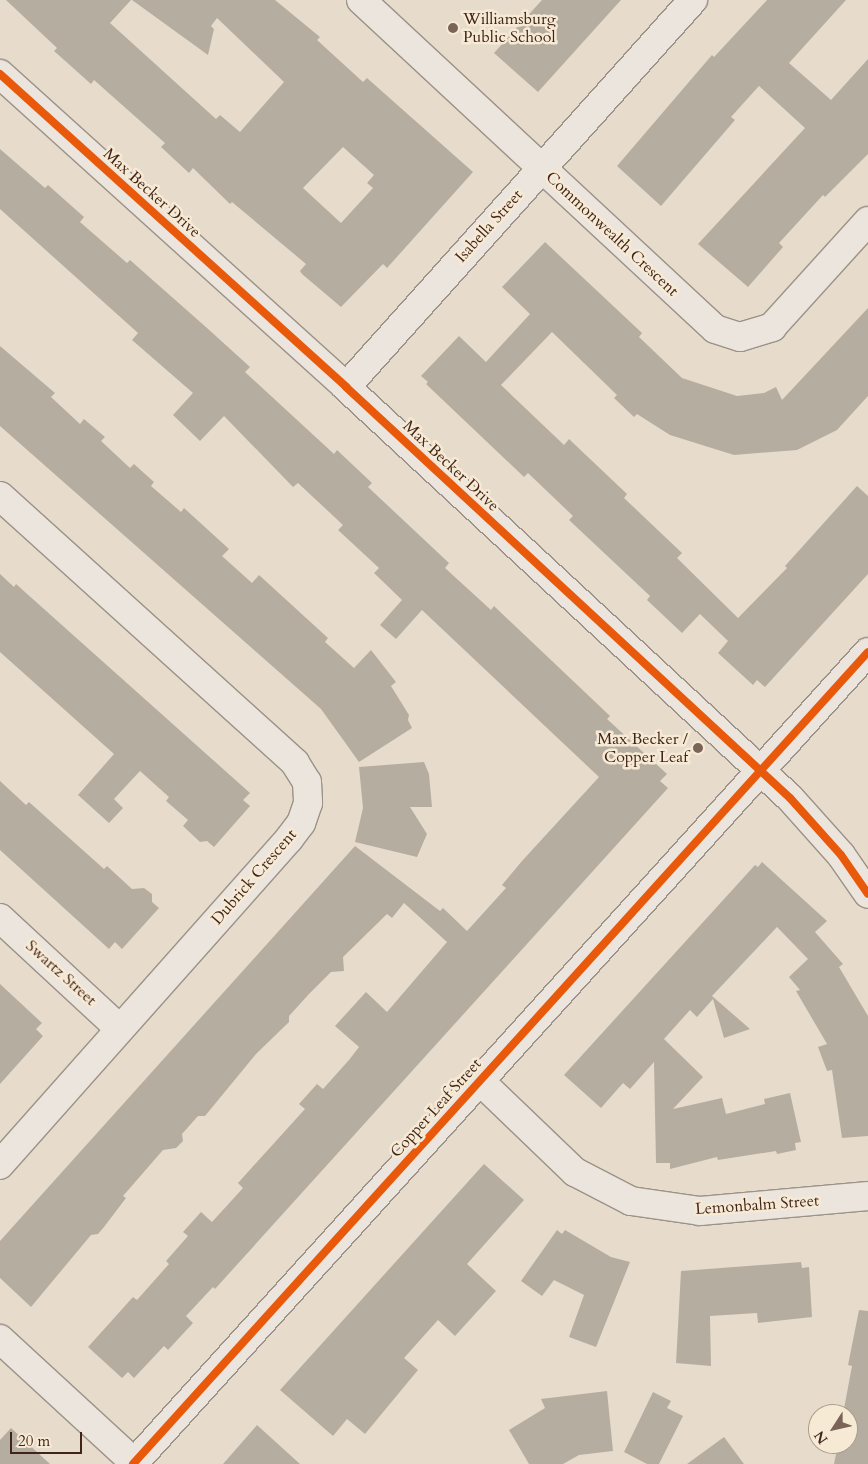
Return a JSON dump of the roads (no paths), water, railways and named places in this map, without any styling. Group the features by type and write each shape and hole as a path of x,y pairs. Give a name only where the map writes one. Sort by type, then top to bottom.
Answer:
{"street":[{"name":"Commonwealth Crescent","path":"361,0 714,329 740,338 772,327 868,221"},
{"name":"Isabella Street","path":"346,386 693,0"},
{"name":"Max Becker Drive","path":"0,74 346,386 761,772 842,855 868,894"},
{"name":"Dubrick Crescent","path":"0,496 295,763 307,782 308,803 300,823 289,839 0,1165"},
{"name":"Copper Leaf Street","path":"134,1464 479,1080 761,772 868,652"},
{"name":"Swartz Street","path":"0,918 120,1029"},
{"name":"Lemonbalm Street","path":"479,1080 575,1172 631,1201 700,1211 868,1196"},
{"path":"0,1339 134,1464"}],"place":[{"name":"Williamsburg Public School","path":"453,28"},
{"name":"Max Becker / Copper Leaf","path":"698,748"}]}
